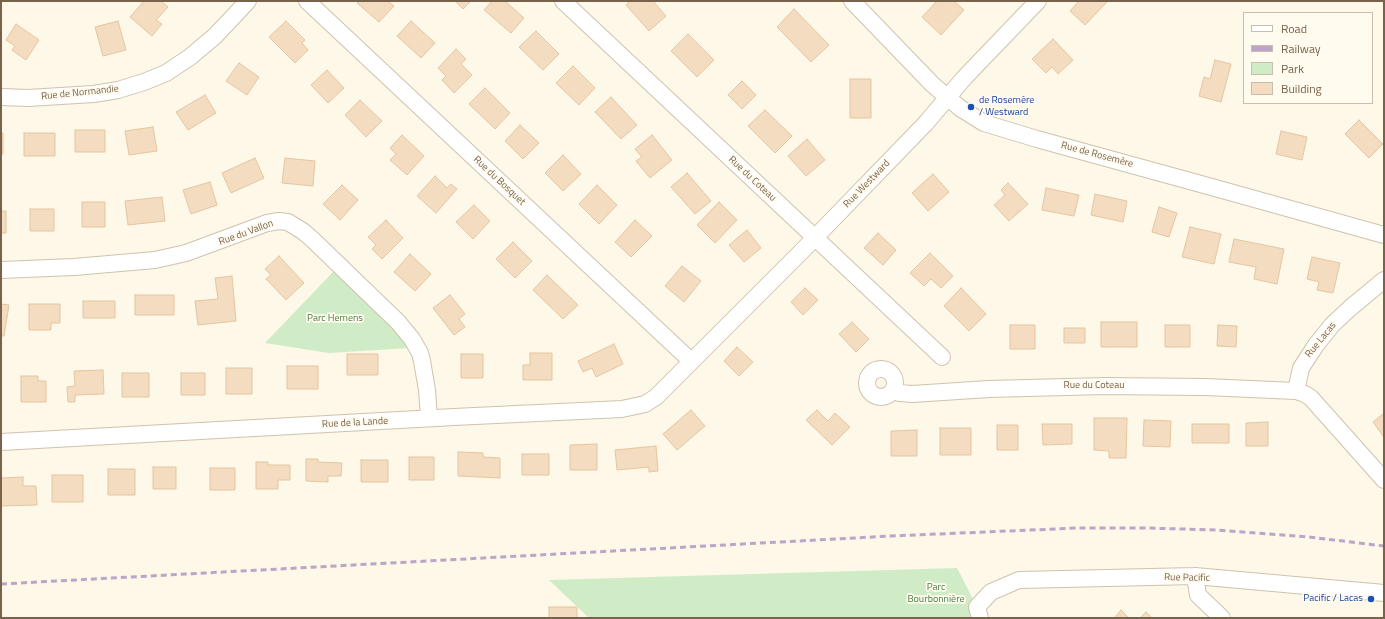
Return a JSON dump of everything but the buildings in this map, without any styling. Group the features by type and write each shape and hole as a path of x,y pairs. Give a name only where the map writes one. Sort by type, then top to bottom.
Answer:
{"street":[{"name":"Rue de Normandie","path":"1,97 28,98 94,94 118,90 144,82 166,73 194,54 215,36 248,1"},
{"name":"Rue du Bosquet","path":"307,1 691,361"},
{"name":"Rue du Coteau","path":"563,1 942,357"},
{"name":"Rue de Rosemère","path":"852,1 947,98 971,116 993,126 1384,235"},
{"name":"Rue Westward","path":"691,361 926,123 964,78 1038,1"},
{"name":"Rue du Vallon","path":"1,270 74,267 155,260 186,254 267,223 279,221 288,222 304,232 313,240 398,322 412,339 420,353 424,366 429,418"},
{"name":"Rue Lacas","path":"1296,391 1301,368 1316,345 1349,309 1384,280"},
{"name":"Rue de la Lande","path":"1,442 429,418 622,409 638,406 656,397 691,361"},
{"name":"Rue du Coteau","path":"893,391 912,394 989,388 1105,386 1205,387 1296,391"},
{"path":"1296,391 1311,398 1384,480"},
{"path":"1195,576 1198,594 1222,618"},
{"name":"Rue Pacific","path":"980,618 977,607 991,592 1019,580 1195,576 1384,593"}],"green space":[{"name":"Parc Hemens","path":"334,271 390,324 410,348 329,353 265,343"},
{"name":"Parc Bourbonnière","path":"957,568 977,607 980,618 589,618 549,580"}],"railway":[{"path":"1,584 891,536 1078,528 1217,530 1309,537 1384,546"}],"place":[{"name":"de Rosemère / Westward","path":"971,107"},
{"name":"Pacific / Lacas","path":"1371,599"}]}
